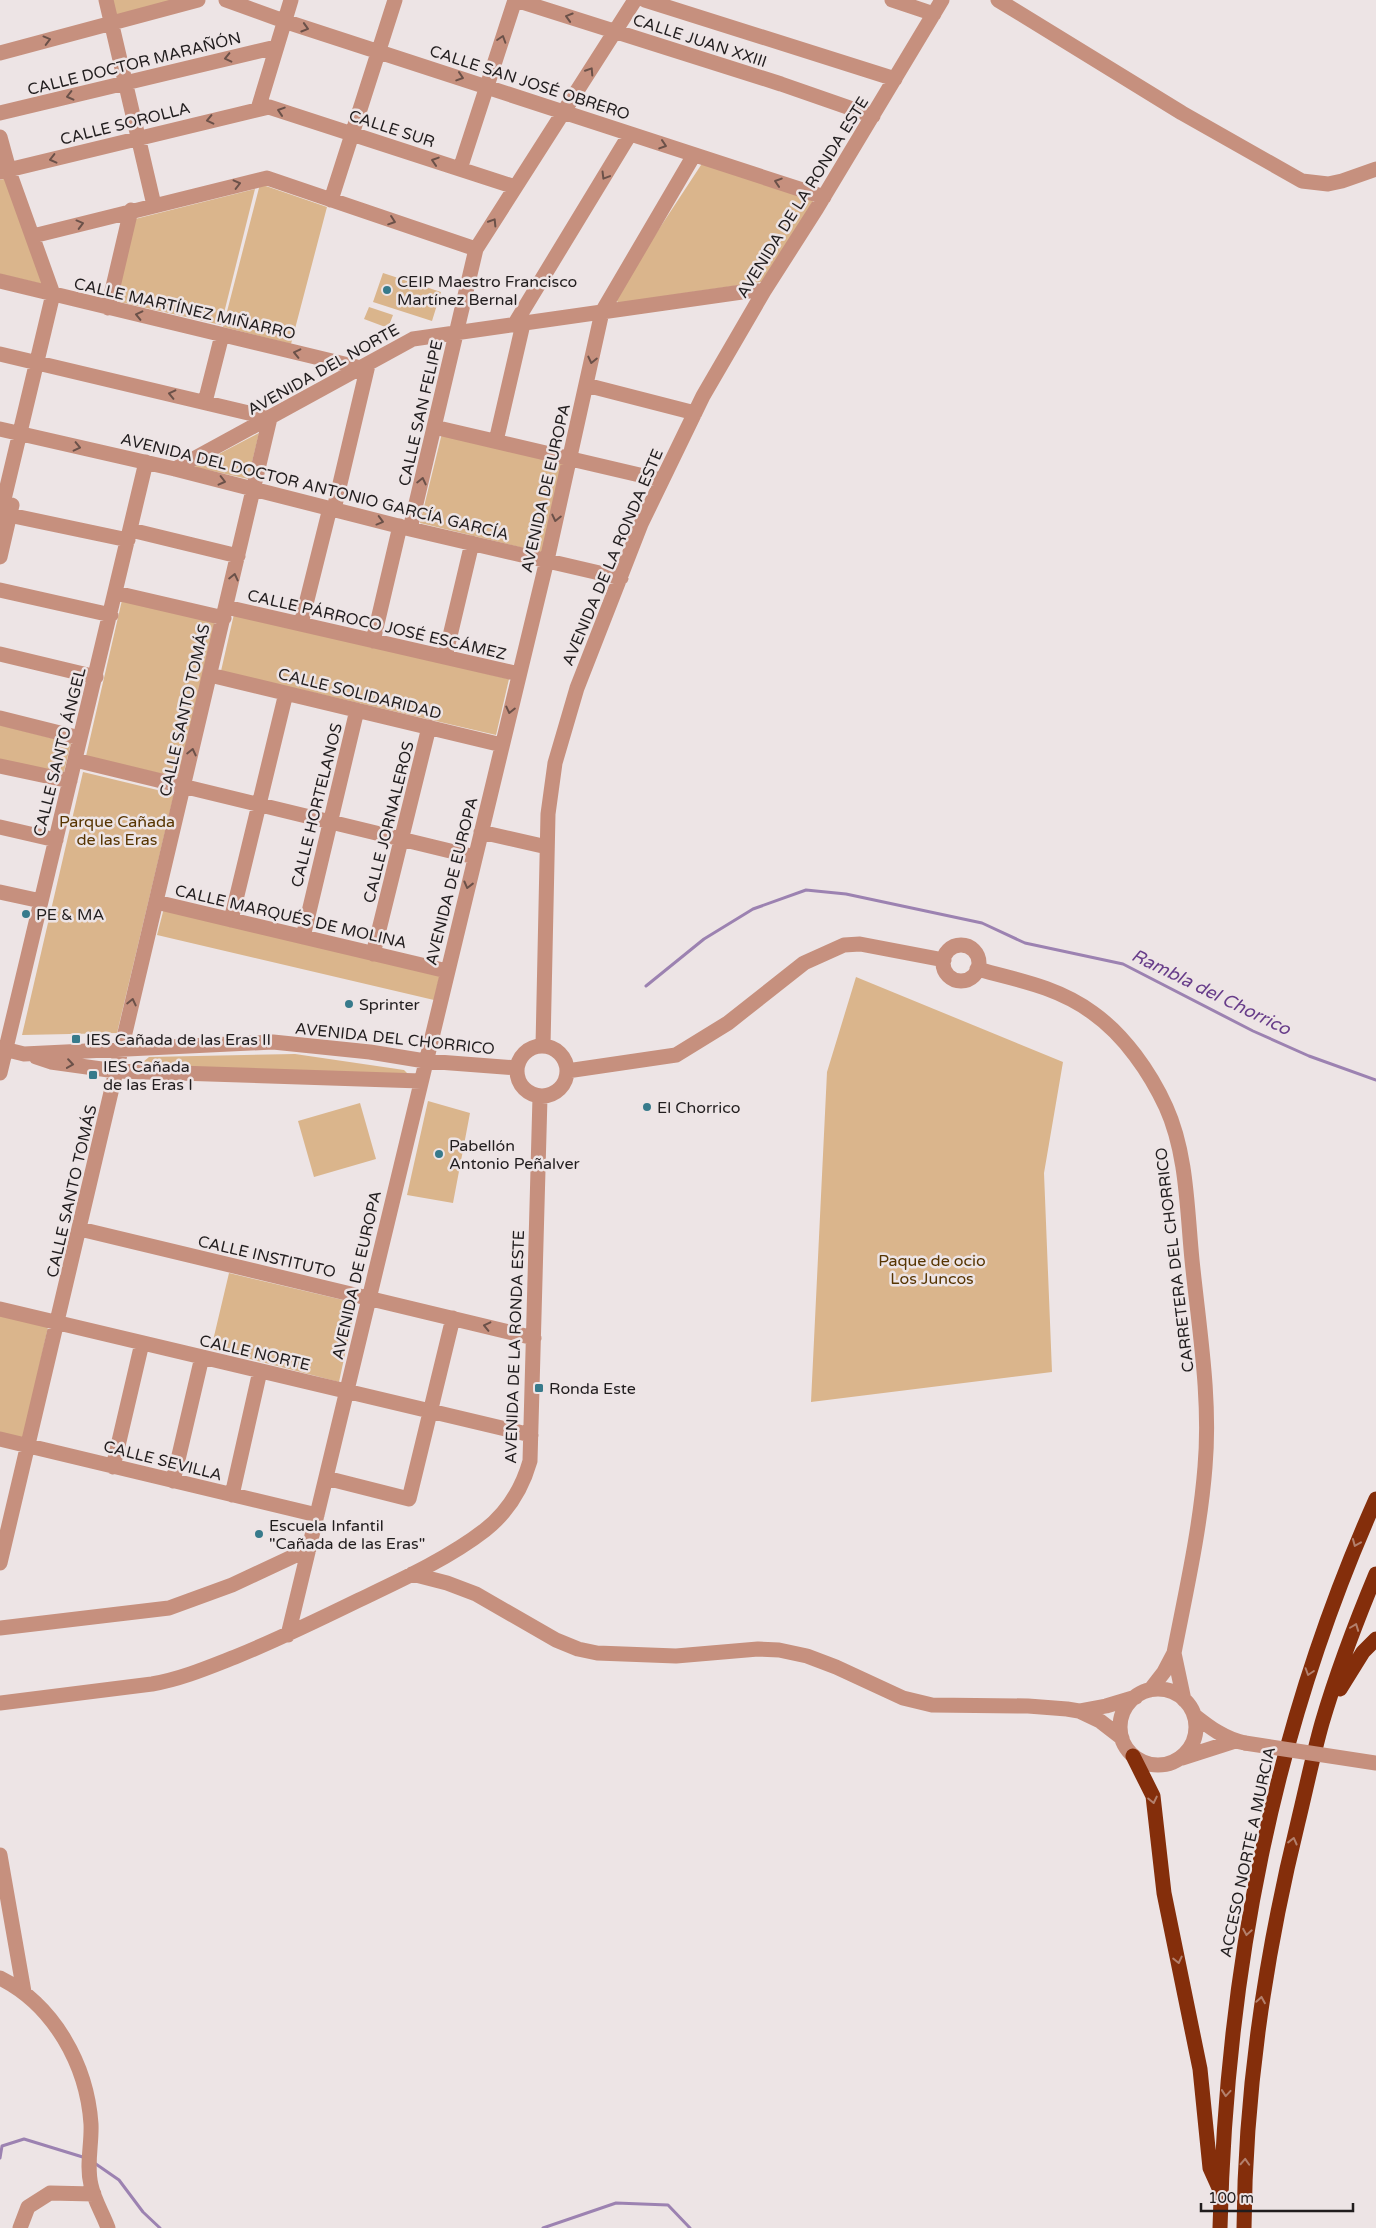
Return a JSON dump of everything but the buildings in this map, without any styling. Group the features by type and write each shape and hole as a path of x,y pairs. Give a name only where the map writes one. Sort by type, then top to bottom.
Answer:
{"highway":[{"name":"ACCESO NORTE A MURCIA","path":"1220,2228 1226,2094 1232,2025 1262,1851 1300,1698 1355,1546 1376,1499"},
{"path":"1244,2228 1249,2097 1258,2018 1282,1888 1322,1723 1345,1655 1376,1574"},
{"path":"1322,1723 1350,1672 1363,1652 1376,1639"},
{"path":"1133,1756 1153,1796 1164,1893 1200,2069 1210,2168 1221,2193"}],"street":[{"path":"106,0 154,205"},
{"path":"0,53 198,0"},
{"name":"CALLE SAN JOSÉ OBRERO","path":"226,0 284,21 379,50 694,155 824,196"},
{"path":"258,109 291,0"},
{"path":"331,200 350,133 395,0"},
{"path":"460,168 516,0"},
{"name":"CALLE JUAN XXIII","path":"516,0 549,5 616,31 873,116"},
{"name":"CALLE SAN FELIPE","path":"373,641 434,427 476,249 635,0"},
{"path":"645,0 895,79"},
{"path":"892,0 934,14"},
{"name":"AVENIDA DE LA RONDA ESTE","path":"543,1046 548,814 554,771 564,728 577,688 641,524 695,413 764,291 873,116 942,0"},
{"path":"998,0 1182,113 1302,181 1320,184 1335,183 1376,169"},
{"name":"CALLE DOCTOR MARAÑÓN","path":"0,113 276,47"},
{"name":"CALLE SUR","path":"258,109 269,107 515,187"},
{"name":"CALLE SOROLLA","path":"4,171 258,109"},
{"path":"496,441 518,324 630,134"},
{"path":"0,137 4,171 33,236 53,294 36,362 24,435 3,514 0,557"},
{"name":"AVENIDA DE EUROPA","path":"288,1635 547,560 602,312 694,155"},
{"path":"33,236 131,210 267,178 476,249"},
{"path":"108,308 131,210"},
{"name":"CALLE MARTÍNEZ MIÑARRO","path":"0,281 222,335 364,366"},
{"name":"AVENIDA DEL NORTE","path":"175,469 413,339 748,291 764,291"},
{"path":"205,402 222,335"},
{"path":"0,354 270,418"},
{"path":"301,624 332,509 364,366"},
{"path":"586,385 695,413"},
{"name":"CALLE SANTO TOMÁS","path":"0,1563 5,1516 28,1446 270,418"},
{"path":"434,427 662,480"},
{"name":"AVENIDA DEL DOCTOR ANTONIO GARCÍA GARCÍA","path":"0,429 255,488 405,528 621,578"},
{"name":"CALLE SANTO ÁNGEL","path":"0,1073 3,1049 96,677 146,462"},
{"path":"3,514 238,556"},
{"path":"445,657 472,543"},
{"path":"0,590 111,615"},
{"name":"CALLE PÁRROCO JOSÉ ESCÁMEZ","path":"116,593 225,613 301,624 519,674"},
{"path":"0,654 96,677"},
{"name":"CALLE SOLIDARIDAD","path":"210,675 502,745"},
{"path":"231,920 286,693"},
{"name":"CALLE HORTELANOS","path":"303,937 357,710"},
{"path":"0,718 80,738"},
{"name":"CALLE JORNALEROS","path":"373,954 429,727"},
{"path":"75,760 475,857"},
{"path":"0,766 70,781"},
{"path":"0,827 56,840"},
{"path":"481,832 547,847"},
{"path":"0,892 41,901"},
{"name":"CALLE MARQUÉS DE MOLINA","path":"156,902 447,971"},
{"path":"567,1071 676,1054 728,1023 804,963 844,945 860,944 944,960"},
{"path":"967,946 977,956 978,969 969,979 956,980 945,970 944,960 952,947 967,946"},
{"name":"CARRETERA DEL CHORRICO","path":"978,969 1047,988 1067,996 1094,1013 1110,1028 1140,1063 1166,1106 1175,1131 1184,1182 1205,1373 1207,1432 1202,1500 1174,1653 1164,1672 1144,1693"},
{"name":"AVENIDA DEL CHORRICO","path":"3,1049 24,1054 273,1042 370,1052 426,1061 517,1068"},
{"path":"543,1046 557,1051 562,1056 567,1071 562,1086 548,1096 540,1097 525,1090 517,1077 517,1068 519,1061 528,1050 543,1046"},
{"path":"24,1054 51,1062 116,1071 421,1081"},
{"name":"AVENIDA DE LA RONDA ESTE","path":"0,1703 174,1681 288,1635 412,1574 485,1530 500,1516 516,1496 525,1479 530,1461 540,1097"},
{"name":"CALLE INSTITUTO","path":"80,1229 534,1338"},
{"name":"CALLE NORTE","path":"0,1309 531,1435"},
{"path":"326,1478 409,1499 452,1318"},
{"path":"113,1466 142,1343"},
{"path":"173,1481 202,1357"},
{"path":"232,1495 260,1371"},
{"name":"CALLE SEVILLA","path":"0,1439 317,1515"},
{"path":"0,1628 169,1608 232,1585 309,1549"},
{"path":"412,1574 447,1583 476,1594 556,1640 578,1649 597,1653 676,1656 758,1649 780,1650 807,1656 836,1666 903,1698 932,1704 1028,1706 1079,1711 1106,1706 1144,1693 1163,1690 1174,1693 1184,1700 1194,1715 1212,1729 1240,1742 1376,1764"},
{"name":"CARRETERA DEL CHORRICO","path":"1174,1653 1184,1700"},
{"path":"1122,1738 1120,1726 1122,1715 1128,1705 1144,1693"},
{"path":"1079,1711 1100,1721 1122,1738 1133,1756 1144,1763 1156,1766 1169,1764 1181,1758 1240,1742"},
{"path":"1181,1758 1189,1750 1194,1739 1196,1727 1194,1715"},
{"path":"0,1855 24,1992"},
{"path":"0,1978 24,1992 47,2013 64,2038 80,2073 88,2096 91,2126 91,2185 108,2228"},
{"path":"20,2228 28,2206 50,2193 94,2194"}],"green space":[{"path":"106,0 179,0 111,22"},
{"path":"703,162 815,198 767,281 618,303 615,296"},
{"path":"11,177 42,284 0,274 0,180"},
{"path":"260,184 327,207 291,344 223,327"},
{"path":"255,189 221,325 116,301 135,219"},
{"path":"383,273 441,292 432,321 373,302"},
{"path":"369,307 393,315 388,328 364,319"},
{"path":"259,433 248,479 194,467"},
{"path":"442,433 566,462 544,553 420,523"},
{"name":"Parque Cañada de las Eras","path":"122,600 215,622 179,778 86,756"},
{"path":"234,614 509,679 496,735 221,671"},
{"path":"0,725 71,743 63,776 0,760"},
{"name":"Parque Cañada de las Eras","path":"83,772 174,794 117,1033 22,1035"},
{"path":"164,908 440,974 434,1000 157,935"},
{"name":"Paque de ocio Los Juncos","path":"856,977 1063,1062 1044,1173 1052,1372 811,1402 827,1072"},
{"path":"295,1054 404,1070 408,1074 136,1068 149,1057"},
{"name":"Pabellón Antonio Peñalver","path":"428,1101 470,1113 453,1203 407,1195"},
{"path":"360,1103 376,1159 314,1177 298,1121"},
{"path":"229,1273 356,1303 339,1382 211,1349"},
{"path":"0,1315 48,1327 23,1440 0,1434"}],"waterway":[{"name":"Rambla del Chorrico","path":"646,986 704,939 753,909 806,890 846,894 982,923 1025,943 1123,964 1253,1031 1309,1056 1376,1080"},
{"path":"0,2158 2,2146 24,2139 86,2158"},
{"path":"93,2162 119,2180 143,2212 160,2228"},
{"path":"543,2228 616,2203 668,2205 690,2228"}],"place":[{"name":"CEIP Maestro Francisco Martínez Bernal","path":"387,290"},
{"name":"PE & MA","path":"26,914"},
{"name":"Sprinter","path":"349,1004"},
{"name":"IES Cañada de las Eras II","path":"76,1039"},
{"name":"IES Cañada de las Eras I","path":"93,1075"},
{"name":"El Chorrico","path":"647,1107"},
{"name":"Pabellón Antonio Peñalver","path":"439,1154"},
{"name":"Ronda Este","path":"539,1388"},
{"name":"Escuela Infantil \"Cañada de las Eras\"","path":"259,1534"}]}
